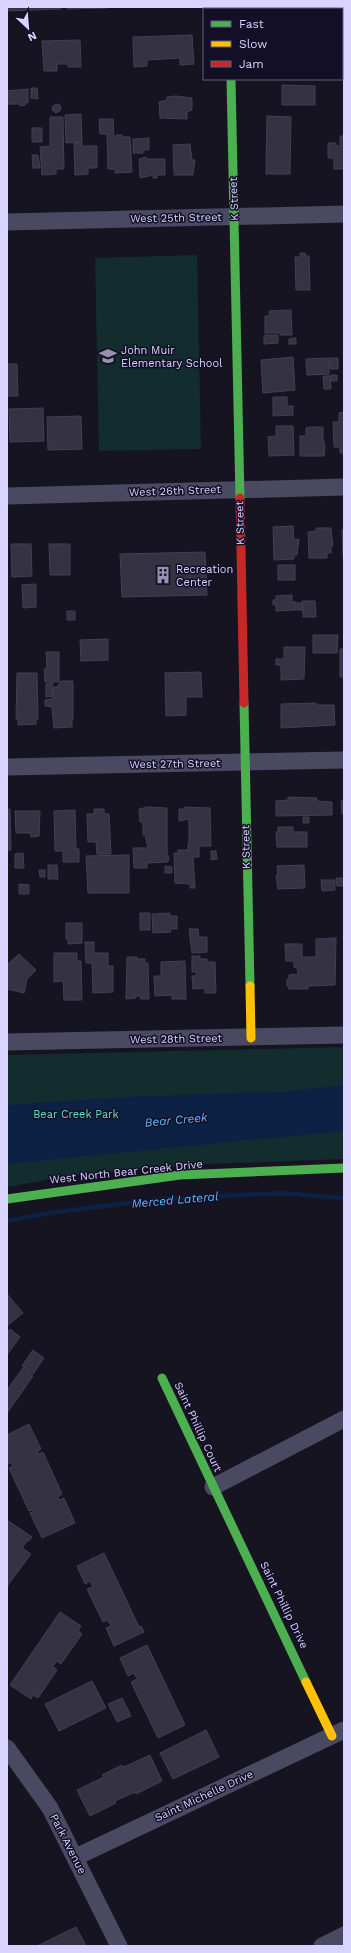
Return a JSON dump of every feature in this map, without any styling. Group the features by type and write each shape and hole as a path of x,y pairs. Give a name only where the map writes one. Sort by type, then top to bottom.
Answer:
{"street":[{"name":"K Street","path":"230,80 251,1038"},
{"name":"West 25th Street","path":"7,222 344,214"},
{"name":"West 26th Street","path":"7,496 344,487"},
{"name":"West 27th Street","path":"7,767 344,760"},
{"name":"West 28th Street","path":"7,1042 344,1035"},
{"name":"West North Bear Creek Drive","path":"7,1199 180,1175 344,1168"},
{"name":"Saint Phillip Court","path":"162,1378 213,1487"},
{"path":"213,1487 344,1419"},
{"name":"Saint Phillip Drive","path":"213,1487 274,1610 338,1733"},
{"name":"Saint Michelle Drive","path":"76,1857 338,1733"},
{"name":"Park Avenue","path":"7,1748 50,1808 76,1857 119,1946"},
{"path":"322,1946 344,1935"}],"green space":[{"path":"197,255 201,449 99,451 95,258"},
{"name":"Bear Creek Park","path":"344,1047 344,1159 184,1165 69,1176 7,1187 7,1055"}],"water":[{"name":"Bear Creek","path":"344,1085 344,1131 7,1164 7,1105 123,1097 291,1091"}],"building":[{"path":"7,7 61,7 61,9 7,11"},
{"path":"67,7 107,7 107,8 67,9"},
{"path":"192,35 194,64 180,65 180,58 147,60 147,66 134,67 133,37"},
{"path":"80,40 81,67 68,67 68,64 57,64 57,71 44,71 42,41"},
{"path":"282,85 315,86 315,105 282,105"},
{"path":"31,88 37,88 38,99 31,98"},
{"path":"28,89 28,103 20,106 20,104 7,104 7,91"},
{"path":"176,96 192,98 192,110 187,112 187,119 160,118 159,102 167,100 167,97"},
{"path":"57,104 61,106 60,111 56,113 52,110 53,106"},
{"path":"81,114 82,142 66,143 65,115"},
{"path":"267,116 291,117 290,174 266,174"},
{"path":"50,117 63,117 64,169 56,169 56,174 42,175 40,147 50,146"},
{"path":"99,119 113,119 114,137 117,137 116,135 122,135 122,137 130,137 132,172 115,173 115,169 108,169 107,134 100,134"},
{"path":"32,128 42,128 42,142 32,142"},
{"path":"340,136 344,136 344,169 334,169 334,158 328,158 328,143 336,143 336,146 340,146"},
{"path":"149,138 149,150 143,150 143,153 133,153 133,139"},
{"path":"74,143 82,143 82,146 97,146 97,168 88,168 88,174 75,175"},
{"path":"190,144 192,160 195,160 193,175 174,175 173,145"},
{"path":"32,155 38,155 40,168 33,168"},
{"path":"146,157 146,159 165,159 165,175 157,175 157,178 153,178 153,175 140,178 139,159"},
{"path":"300,253 305,253 305,256 309,256 310,290 296,290 295,257 300,257"},
{"path":"291,310 292,335 265,333 265,316 270,316 269,311"},
{"path":"264,335 278,335 278,343 264,344"},
{"path":"296,338 296,344 289,344 289,339"},
{"path":"293,357 295,390 263,393 261,360"},
{"path":"329,358 329,374 307,375 306,359"},
{"path":"330,358 338,358 338,369 330,369"},
{"path":"7,364 17,364 18,396 7,396"},
{"path":"331,375 337,375 337,381 331,381"},
{"path":"323,376 330,376 331,389 324,389"},
{"path":"273,397 287,397 287,406 293,406 293,415 273,416"},
{"path":"43,408 44,441 10,442 9,409"},
{"path":"344,412 344,453 340,453 340,447 334,447 333,422 339,422 339,413"},
{"path":"81,416 82,449 48,450 47,417"},
{"path":"276,426 293,426 294,455 269,456 268,437 276,436"},
{"path":"323,427 323,439 325,446 324,456 300,456 300,436 306,436 306,428"},
{"path":"293,526 294,540 299,539 297,555 294,555 294,559 274,560 273,527"},
{"path":"316,528 331,528 333,546 331,547 331,553 327,553 327,558 309,558 308,532 316,531"},
{"path":"342,530 344,530 344,558 343,558"},
{"path":"11,544 31,544 32,576 12,577"},
{"path":"49,544 70,544 70,575 50,575"},
{"name":"Recreation Center","path":"205,552 207,595 122,597 120,554"},
{"path":"278,565 295,565 295,580 278,580"},
{"path":"36,584 36,607 23,608 22,585"},
{"path":"292,595 292,602 296,602 296,610 276,611 276,605 273,605 273,600 276,600 276,596"},
{"path":"302,601 315,601 316,617 303,617"},
{"path":"297,603 302,603 302,610 297,610"},
{"path":"67,611 75,611 75,620 67,620"},
{"path":"313,635 338,635 337,653 313,653"},
{"path":"108,639 108,660 81,661 80,640"},
{"path":"284,647 305,647 304,679 281,680 281,665 276,665 276,659 284,659"},
{"path":"340,649 344,649 344,677 340,677"},
{"path":"46,652 59,652 59,682 45,682 44,669 47,669"},
{"path":"201,672 202,697 186,697 186,715 166,716 165,673"},
{"path":"17,673 37,673 38,719 36,719 36,724 18,725 18,719 16,719"},
{"path":"61,681 73,681 72,727 54,728 52,707 45,706 45,700 52,699 54,687 57,687"},
{"path":"53,683 52,696 46,697 46,684"},
{"path":"316,703 316,705 334,705 335,725 281,728 281,704"},
{"path":"288,797 317,798 316,801 332,802 332,815 276,816 276,801 288,800"},
{"path":"341,801 344,801 344,814 342,814"},
{"path":"148,807 167,808 167,855 169,860 167,862 147,863 147,868 134,868 133,848 148,848 145,835 143,835 143,822 140,822 139,809"},
{"path":"185,807 210,808 211,846 199,846 199,857 193,857 195,888 190,888 190,884 175,883 174,853 178,853 178,850 188,850 189,843 189,819 179,821 179,809 185,809"},
{"path":"7,809 10,809 11,850 7,850"},
{"path":"94,809 104,809 104,814 109,814 111,854 97,854 96,842 88,842 87,814 94,814"},
{"path":"75,810 76,849 79,849 79,862 63,862 63,851 55,851 54,811"},
{"path":"15,811 40,811 39,836 31,837 31,833 16,833"},
{"path":"303,817 309,817 309,823 303,823"},
{"path":"278,827 293,827 293,832 307,832 307,847 277,847 276,832 278,832"},
{"path":"211,851 216,851 217,859 211,860"},
{"path":"23,853 24,868 15,868 15,854"},
{"path":"129,855 129,893 88,893 86,856"},
{"path":"48,865 57,865 58,879 48,879"},
{"path":"304,865 305,888 278,889 276,875 278,875 277,866"},
{"path":"165,866 172,867 172,873 165,873"},
{"path":"39,870 45,870 45,877 40,877"},
{"path":"336,878 342,878 343,886 337,886"},
{"path":"321,880 335,880 335,890 322,891"},
{"path":"19,884 29,885 29,894 19,894"},
{"path":"140,913 150,913 150,930 140,930"},
{"path":"170,913 170,916 177,916 177,929 170,929 171,932 153,933 152,914"},
{"path":"66,923 82,923 82,943 68,944 68,939 66,939"},
{"path":"189,929 198,929 199,937 207,937 207,952 192,953"},
{"path":"336,938 335,985 308,986 308,989 289,989 289,986 287,986 287,979 289,979 289,975 298,974 297,968 294,967 294,961 286,961 285,944 302,944 302,957 316,957 316,939"},
{"path":"85,942 94,942 94,953 108,953 108,966 113,966 113,992 93,993 92,963 86,963"},
{"path":"54,953 77,953 77,961 81,961 82,1000 64,1000 63,981 54,982"},
{"path":"19,954 36,970 27,979 24,993 7,989 7,965"},
{"path":"192,956 200,956 200,959 207,959 207,962 215,962 216,993 205,993 205,988 193,989 192,976 196,976 196,972 192,972"},
{"path":"127,957 145,959 145,963 148,963 149,999 141,999 140,996 136,996 136,998 126,999"},
{"path":"185,961 186,999 172,999 172,995 155,996 154,976 161,976 161,962"},
{"path":"7,1294 23,1313 7,1326"},
{"path":"10,1329 20,1337 7,1355 7,1333"},
{"path":"33,1350 44,1358 33,1374 22,1366"},
{"path":"23,1368 33,1376 7,1413 7,1390"},
{"path":"29,1424 41,1449 37,1451 39,1454 43,1452 62,1494 58,1497 59,1500 64,1498 75,1523 42,1538 30,1513 33,1512 32,1510 29,1511 9,1468 13,1466 11,1463 7,1464 7,1435"},
{"path":"7,1520 32,1537 22,1548 31,1554 8,1585 7,1589"},
{"path":"104,1553 139,1627 141,1626 144,1632 114,1646 106,1628 111,1626 108,1620 103,1622 87,1589 93,1587 90,1581 85,1584 77,1566"},
{"path":"60,1612 81,1626 78,1631 82,1634 61,1664 57,1661 53,1666 57,1670 38,1698 33,1695 31,1699 10,1685"},
{"path":"147,1645 185,1725 158,1738 131,1682 137,1679 134,1673 128,1676 120,1658"},
{"path":"92,1681 106,1708 59,1731 45,1704"},
{"path":"122,1698 131,1716 117,1722 108,1704"},
{"path":"206,1730 219,1757 173,1779 160,1753"},
{"path":"150,1755 162,1781 136,1794 135,1792 115,1801 116,1803 90,1816 77,1790 104,1777 102,1775 122,1765 124,1767"},
{"path":"76,1927 86,1946 37,1946"}],"waterway":[{"name":"Merced Lateral","path":"7,1221 49,1213 161,1199 282,1193 344,1198"}],"traffic: fast":[{"path":"231,80 240,498"},
{"path":"244,703 250,986"},
{"path":"7,1199 180,1175 344,1168"},
{"path":"162,1378 306,1682"}],"traffic: slow":[{"path":"250,986 251,1038"},
{"path":"306,1682 332,1736"}],"traffic: jam":[{"path":"240,498 244,703"}],"place":[{"name":"John Muir Elementary School","path":"108,356"},
{"name":"Recreation Center","path":"163,575"}]}
